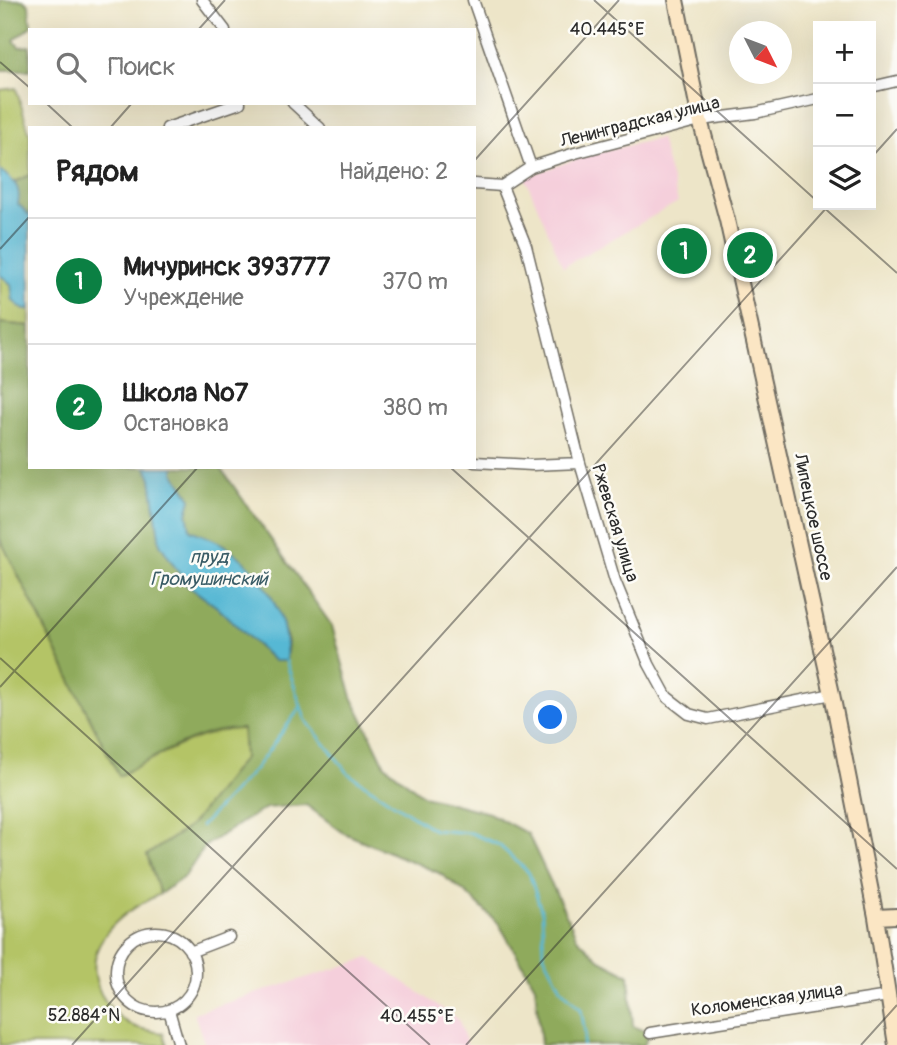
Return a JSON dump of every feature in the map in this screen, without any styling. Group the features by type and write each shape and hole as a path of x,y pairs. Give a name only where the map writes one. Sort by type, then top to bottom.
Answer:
{"street":[{"path":"202,0 223,28"},
{"path":"473,0 531,167"},
{"name":"Липецкое шоссе","path":"676,0 700,120 727,220 832,694 876,918 896,1045"},
{"path":"876,86 897,81"},
{"name":"Ленинградская улица","path":"502,186 531,167 700,120 755,113 813,100"},
{"path":"172,126 234,105"},
{"path":"295,105 318,126"},
{"path":"476,184 502,186"},
{"name":"Ржевская улица","path":"502,186 526,246 580,463 615,581 649,664 667,696 689,714 708,719 832,694"},
{"path":"476,462 532,465 580,463"},
{"path":"876,918 897,916"},
{"path":"151,932 174,936 190,952 195,966 193,986 186,998 169,1010 146,1011 127,1001 117,981 118,959 130,941 151,932"},
{"path":"190,952 229,937"},
{"name":"Коломенская улица","path":"650,1033 888,996"},
{"path":"169,1010 179,1045"}],"shaded area":[{"path":"660,138 678,202 563,267 525,177 588,155"},
{"path":"369,958 459,1020 467,1045 205,1045 194,1013"}],"green space":[{"path":"0,0 23,0 29,5 31,26 14,40 19,47 28,46 28,70 0,70"},
{"path":"16,88 28,128 28,176 15,182 28,215 28,326 0,323 0,90"},
{"path":"28,176 28,214 18,204 15,182"},
{"path":"0,323 28,326 28,469 147,469 151,478 160,544 187,585 217,607 274,661 286,661 288,642 281,620 226,546 190,530 187,513 191,499 174,469 221,469 332,626 352,697 385,765 424,796 489,813 528,834 577,938 600,960 629,975 633,1026 650,1033 644,1045 541,1045 535,986 499,924 465,892 439,873 344,833 306,805 266,808 242,822 205,846 185,876 160,894 147,855 190,826 244,758 243,729 194,738 119,776 0,539"},
{"path":"0,539 119,776 194,739 242,728 244,758 190,826 147,855 160,894 117,921 106,933 95,960 95,976 101,994 110,1008 131,1025 163,1033 167,1045 0,1045"}],"water":[{"path":"0,170 15,184 19,193 18,204 28,214 28,310 13,301 11,284 0,275"},
{"name":"пруд Громушинский","path":"147,469 174,469 191,499 187,513 190,530 225,546 262,581 283,628 286,661 274,661 217,607 187,585 160,544 151,478"}],"waterway":[{"path":"286,661 305,719 349,774 434,830 471,833 499,845 529,873 542,913 544,955 562,990 581,1009 585,1033 583,1045"},
{"path":"201,826 255,769 300,708"}],"place":[{"name":"Мичуринск 393777","path":"684,251"},
{"name":"Школа №7","path":"750,255"}]}
